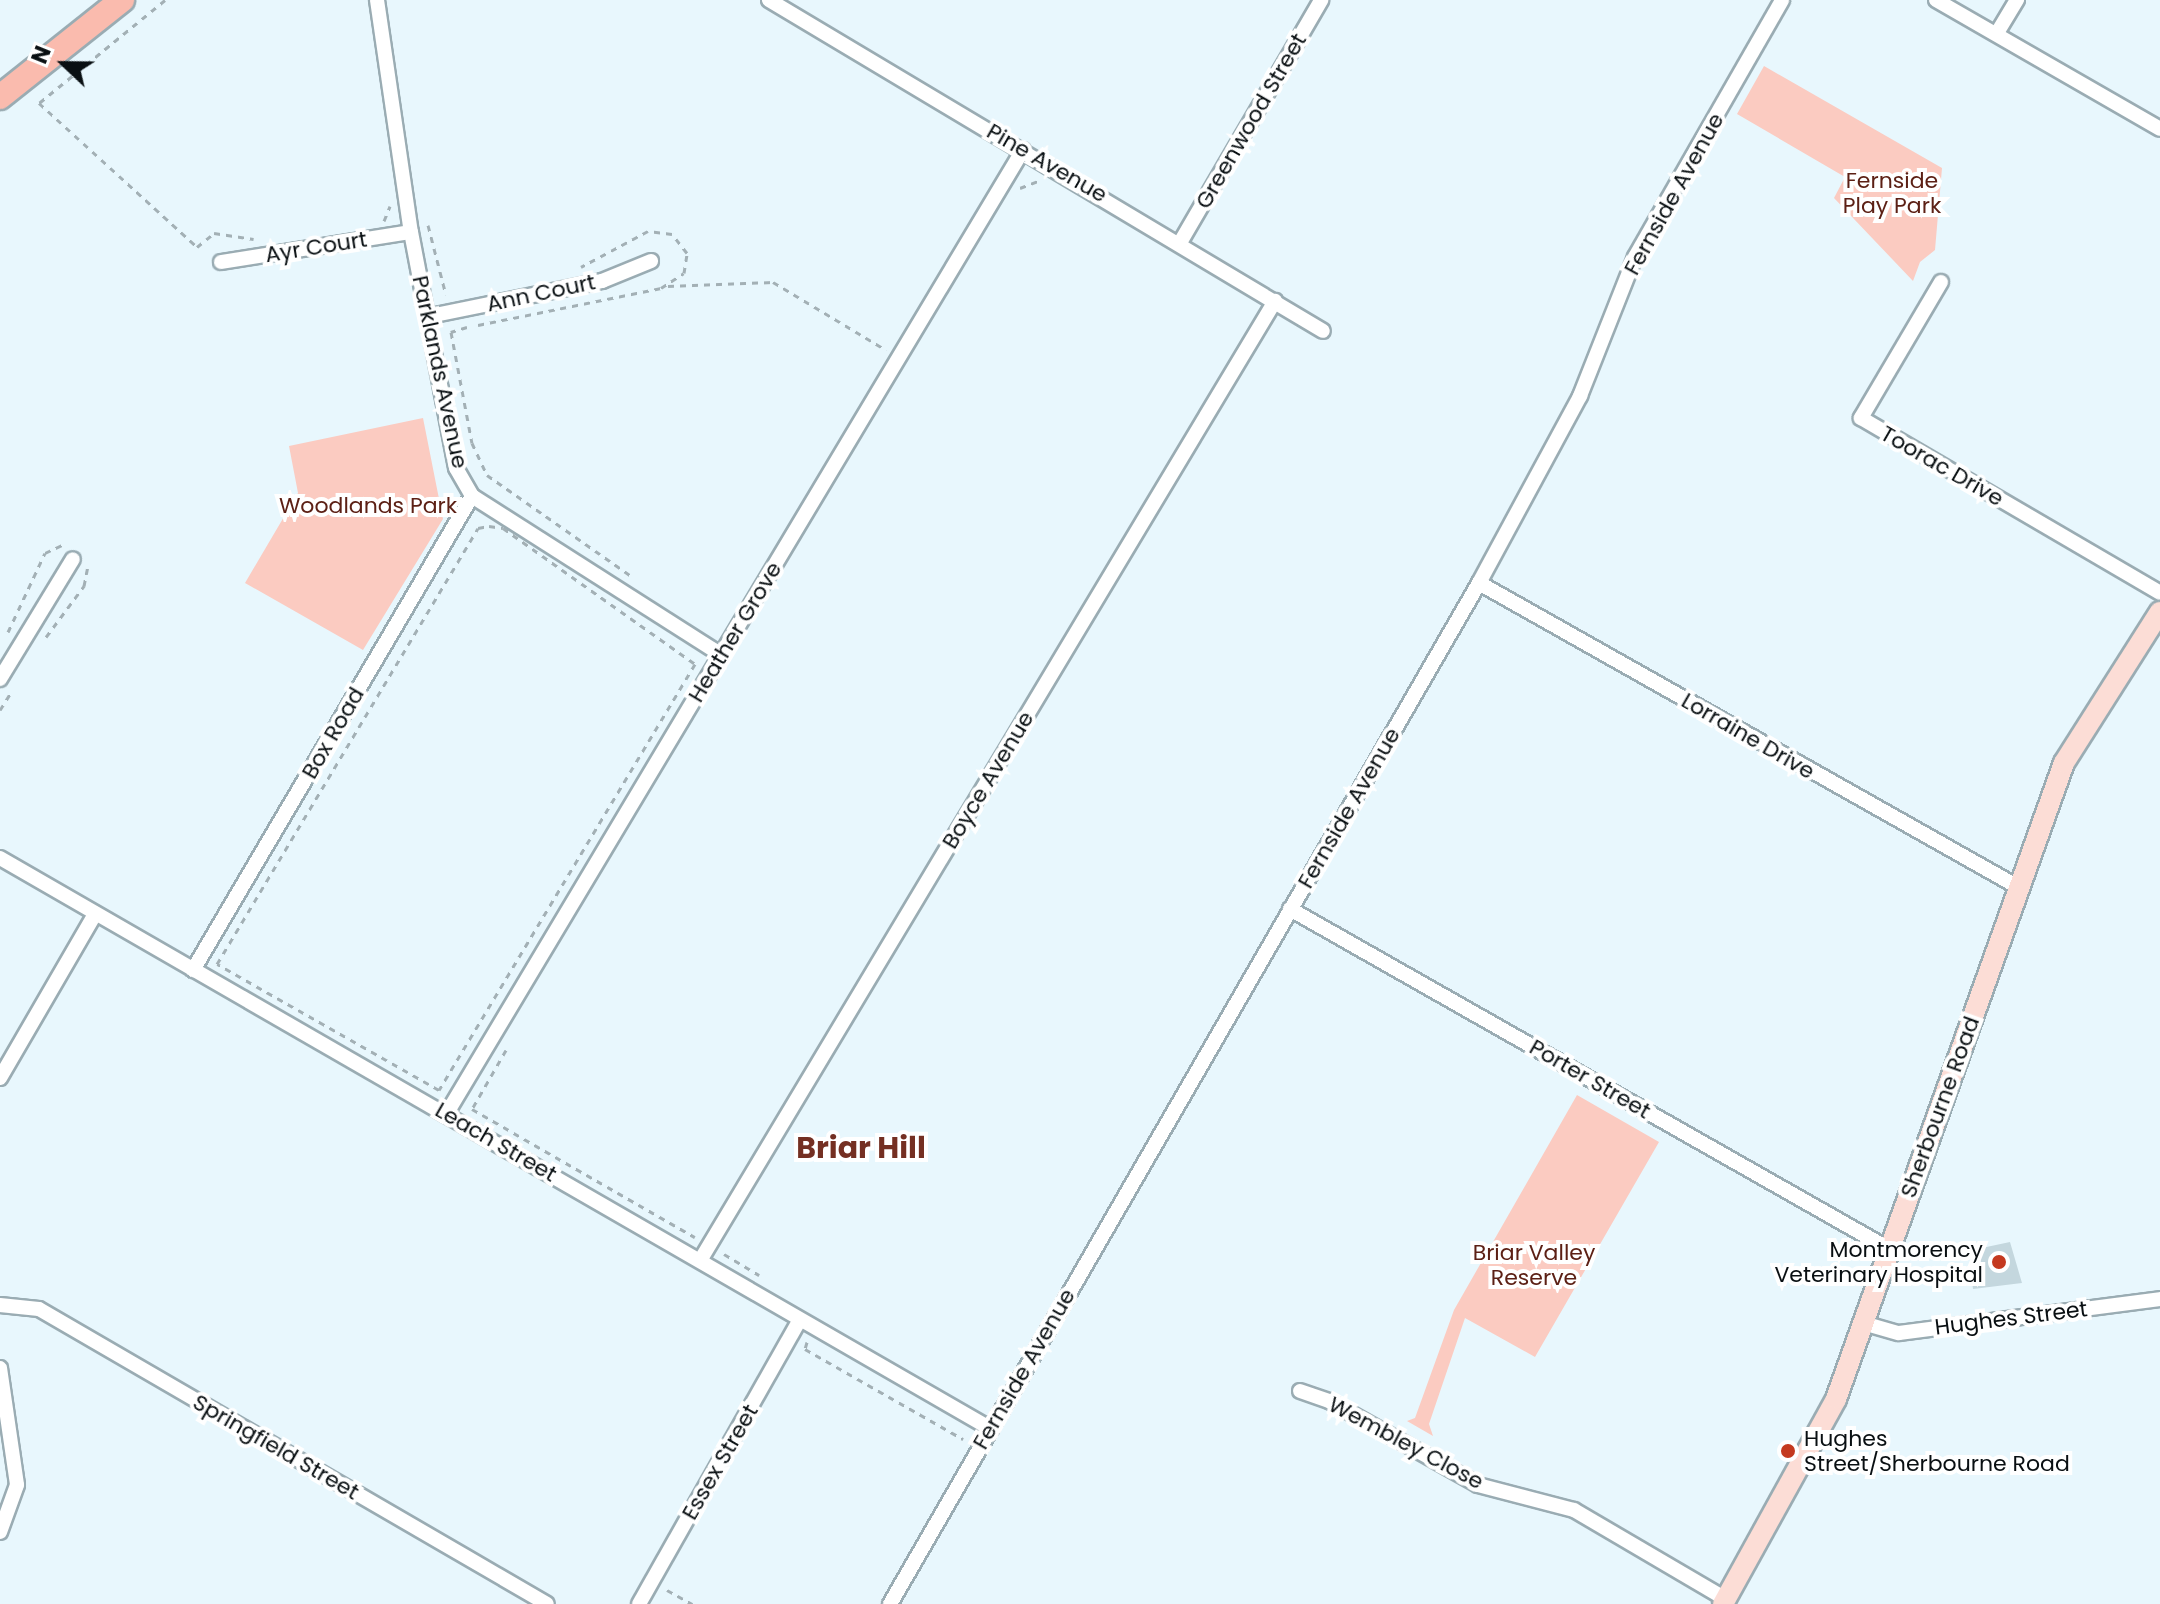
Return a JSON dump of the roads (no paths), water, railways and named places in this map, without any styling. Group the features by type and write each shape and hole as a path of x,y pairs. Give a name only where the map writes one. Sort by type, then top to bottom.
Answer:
{"main road":[{"path":"0,97 122,0"},
{"name":"Sherbourne Road","path":"1725,1601 1819,1437 1863,1323 2064,763 2160,612"}],"street":[{"name":"Parklands Avenue","path":"377,0 411,232 430,316 456,468 472,496 722,655"},
{"name":"Pine Avenue","path":"769,0 1181,241 1323,331"},
{"name":"Greenwood Street","path":"1181,241 1321,0"},
{"name":"Fernside Avenue","path":"890,1604 1479,583 1580,396 1635,257 1782,0"},
{"path":"1936,0 2160,129"},
{"path":"1997,33 2017,0"},
{"name":"Heather Grove","path":"447,1113 1023,150"},
{"name":"Ayr Court","path":"221,262 411,232"},
{"name":"Ann Court","path":"430,316 602,281 651,261"},
{"name":"Toorac Drive","path":"1941,282 1861,418 2160,593"},
{"name":"Boyce Avenue","path":"701,1259 1275,301"},
{"name":"Box Road","path":"193,970 472,496"},
{"path":"0,679 73,559"},
{"name":"Lorraine Drive","path":"1479,583 2018,887"},
{"name":"Leach Street","path":"0,858 701,1259 800,1320 991,1429"},
{"name":"Porter Street","path":"1290,909 1889,1249"},
{"path":"0,1078 95,914"},
{"name":"Hughes Street","path":"1863,1323 1899,1333 2160,1299"},
{"name":"Springfield Street","path":"0,1305 39,1309 547,1604"},
{"name":"Essex Street","path":"639,1604 800,1320"},
{"path":"0,1368 17,1485 0,1532"},
{"name":"Wembley Close","path":"1300,1391 1329,1401 1478,1485 1574,1510 1725,1601"}],"place":[{"name":"Montmorency Veterinary Hospital","path":"1999,1262"},
{"name":"Hughes Street/Sherbourne Road","path":"1788,1451"}],"district":[{"name":"Briar Hill","path":"861,1148"}],"park label":[{"name":"Fernside Play Park","path":"1892,192"},
{"name":"Woodlands Park","path":"368,506"},
{"name":"Briar Valley Reserve","path":"1534,1264"}]}
